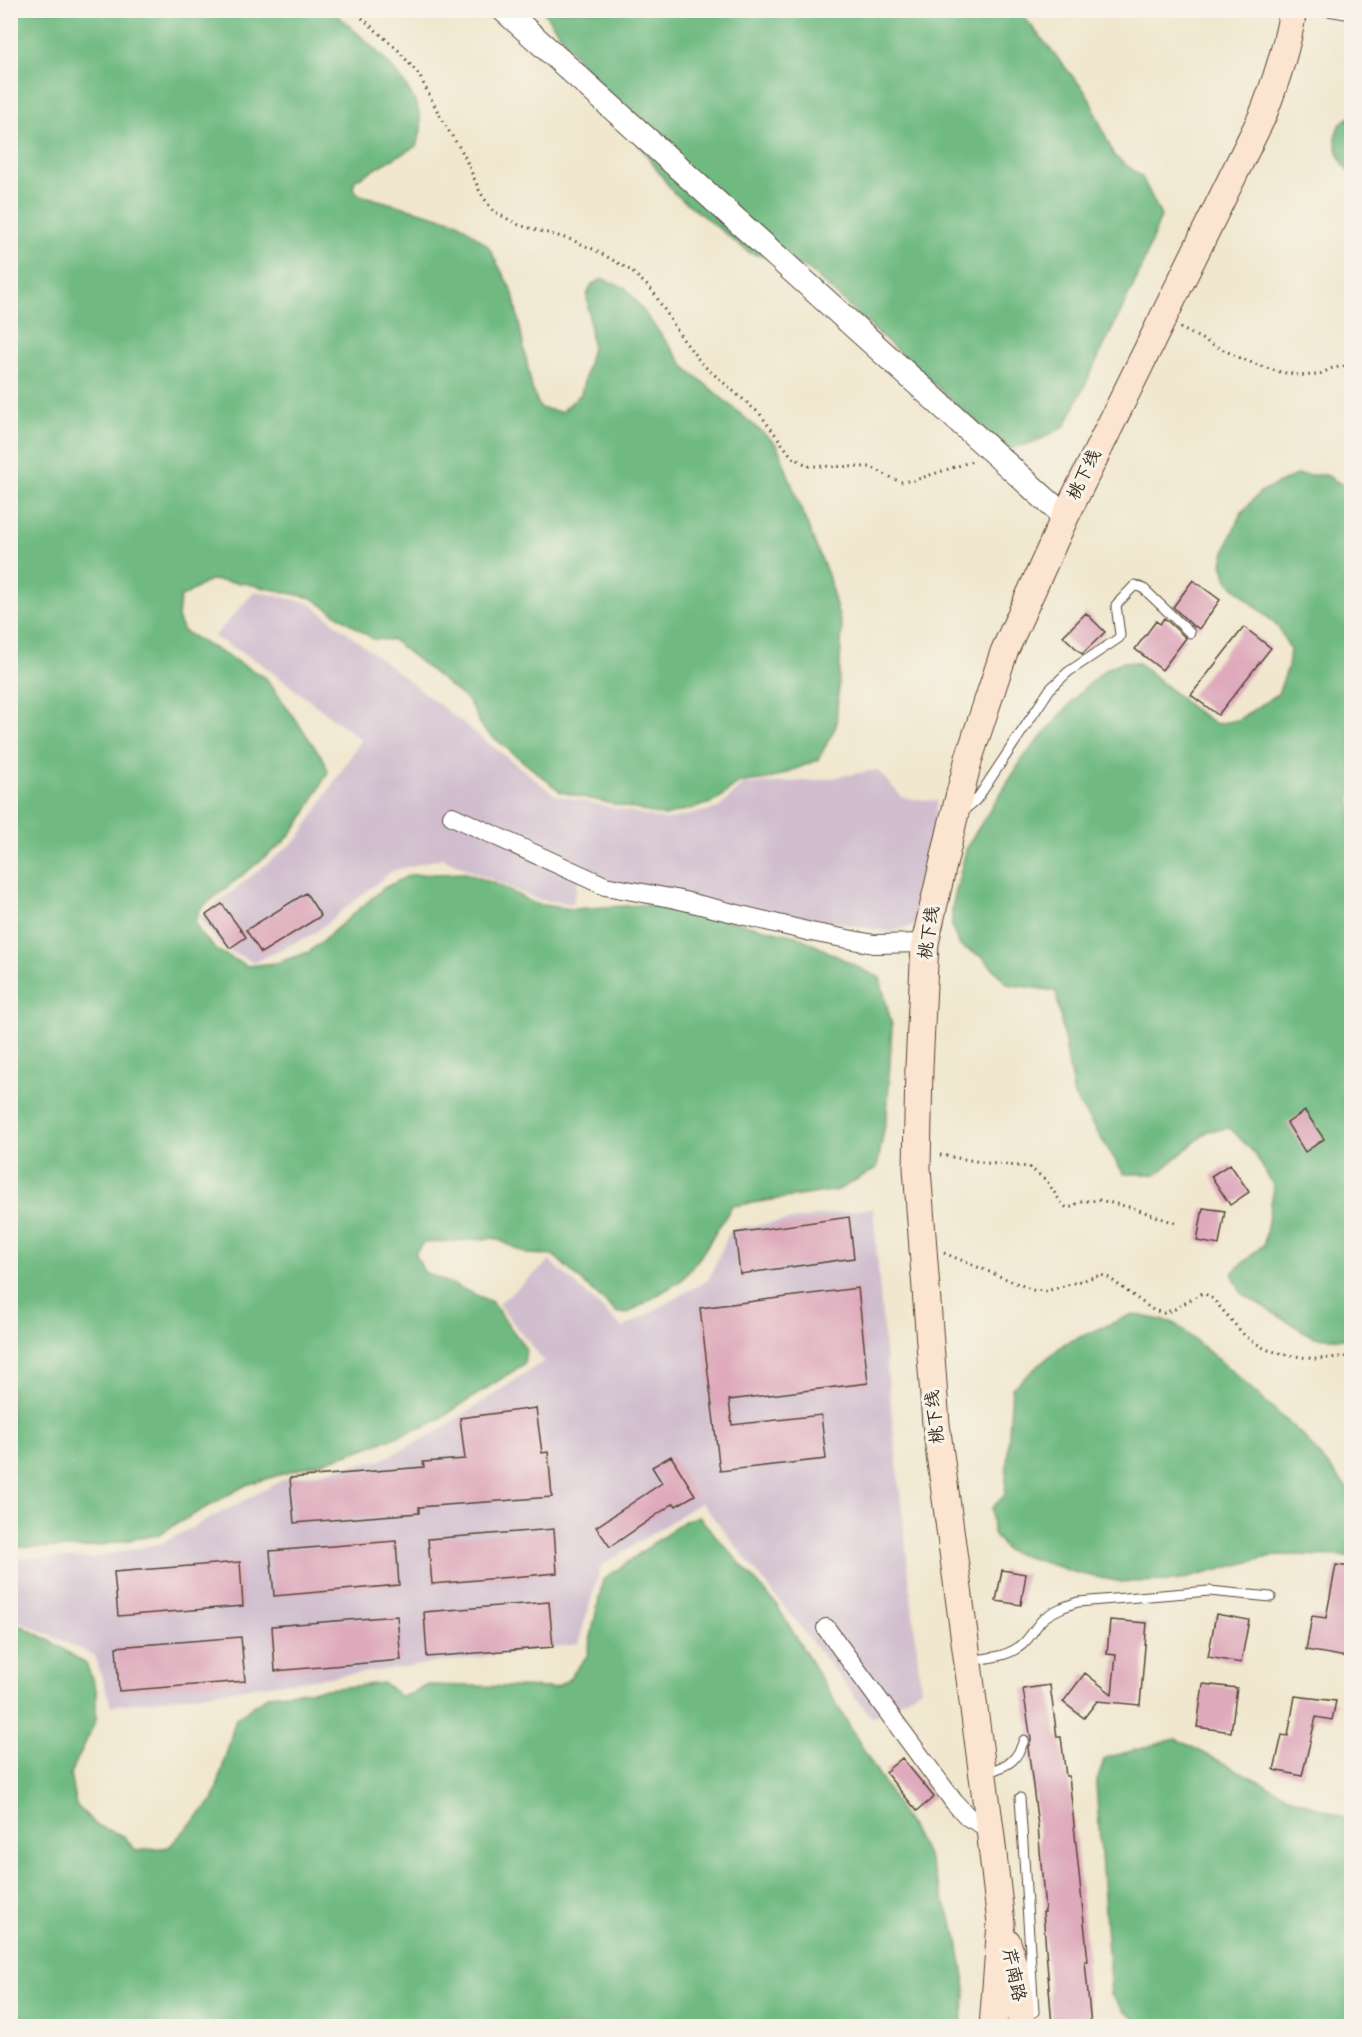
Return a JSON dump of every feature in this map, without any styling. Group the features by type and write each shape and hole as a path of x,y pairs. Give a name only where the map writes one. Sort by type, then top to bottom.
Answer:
{"main road":[{"name":"桃下线","path":"1001,1923 936,1424 917,1151 926,943 969,758 1004,652 1065,517 1262,117 1276,82 1293,10"},
{"path":"993,2026 1001,1923"},
{"name":"芹南路","path":"1001,1923 1013,1962 1021,2004 1021,2026"}],"street":[{"path":"504,10 1065,517"},
{"path":"452,816 605,886 676,899 811,932 874,944 926,943"},
{"path":"826,1628 954,1802 968,1816 990,1829"}],"lane":[{"path":"1322,10 1352,15"},
{"path":"954,817 980,795 1050,689 1068,672 1119,638 1116,605 1131,587 1135,585 1144,589 1190,633"},
{"path":"968,1661 995,1657 1022,1646 1044,1618 1058,1609 1078,1602 1209,1591 1271,1597"},
{"path":"983,1775 1013,1761 1023,1740"},
{"path":"1020,1798 1034,2026"}],"path":[{"path":"353,10 398,50 419,75 442,122 463,153 480,192 493,211 519,225 587,247 630,270 652,290 682,338 702,363 760,414 792,457 809,466 871,467 900,482 915,480 979,459"},
{"path":"1162,319 1274,370 1306,375 1352,365"},
{"path":"917,1151 987,1163 1029,1167 1036,1170 1046,1180 1067,1208 1079,1202 1099,1200 1133,1208 1178,1224"},
{"path":"923,1245 1033,1290 1047,1291 1101,1275 1109,1278 1153,1310 1164,1313 1200,1294 1205,1294 1213,1299 1245,1336 1265,1349 1315,1359 1352,1356"}],"shaded area":[{"path":"255,591 309,603 555,795 667,820 719,808 743,785 820,780 877,770 903,798 937,801 921,923 892,932 578,879 573,904 537,899 442,858 392,871 313,934 254,962 223,948 199,918 299,838 361,740 259,662 214,637"},
{"path":"873,1208 884,1341 921,1689 872,1718 701,1502 601,1566 578,1644 111,1706 95,1656 11,1617 11,1558 91,1558 163,1543 285,1479 381,1460 437,1432 544,1361 498,1304 550,1261 623,1328 708,1280 731,1229"}],"green space":[{"path":"970,10 988,13 1019,11 1087,94 1114,156 1142,177 1161,216 1139,274 1065,426 1037,441 1006,450 806,267 750,253 673,192 543,11"},
{"path":"11,11 333,11 388,63 401,79 412,95 419,112 421,128 416,146 355,180 353,189 360,195 458,222 488,246 513,293 532,389 540,408 561,412 581,394 592,347 587,295 592,284 603,279 626,288 685,367 777,445 828,575 842,629 836,726 818,760 773,778 739,783 714,802 665,816 561,792 483,729 469,702 393,640 373,639 312,598 243,583 210,580 180,598 178,617 183,631 266,678 324,760 328,772 303,818 285,841 200,909 195,921 199,931 216,950 247,966 276,963 309,952 384,888 410,875 466,873 498,885 535,904 572,909 659,904 799,937 880,978 892,1026 887,1114 877,1168 838,1190 732,1206 700,1257 682,1280 627,1314 616,1312 553,1255 527,1254 495,1238 423,1243 415,1253 424,1272 492,1302 526,1349 524,1364 433,1423 349,1454 246,1485 157,1535 84,1548 11,1547"},
{"path":"1351,117 1351,175 1338,153 1336,136 1338,128"},
{"path":"1296,475 1326,475 1351,490 1351,1339 1313,1337 1241,1293 1232,1273 1264,1244 1274,1187 1255,1154 1230,1128 1208,1131 1157,1174 1124,1174 1074,1096 1056,991 1007,984 983,957 960,946 952,928 952,907 967,846 1024,757 1085,687 1106,669 1122,662 1139,663 1193,709 1216,724 1238,720 1278,694 1288,667 1290,649 1278,627 1227,580 1222,563 1240,515 1260,492"},
{"path":"1133,1314 1174,1323 1232,1371 1303,1436 1351,1493 1351,1556 1276,1555 1176,1581 1122,1582 1077,1573 1006,1550 993,1533 992,1508 1005,1495 1012,1388 1064,1344"},
{"path":"699,1517 776,1604 927,1855 957,1936 966,1989 961,2026 11,2026 11,1620 86,1664 96,1689 96,1720 70,1775 76,1805 96,1825 124,1836 136,1851 169,1847 214,1799 236,1718 269,1695 384,1683 400,1696 411,1694 425,1685 555,1688 568,1680 587,1656 603,1580 686,1520"},
{"path":"1176,1739 1294,1799 1340,1816 1351,1824 1351,2026 1150,2026 1125,2012 1111,1995 1096,1784 1105,1758"}],"building":[{"path":"1193,580 1220,600 1199,629 1173,607"},
{"path":"1086,613 1105,632 1082,654 1063,636"},
{"path":"1164,618 1186,638 1162,670 1135,649 1156,621 1160,624"},
{"path":"1244,627 1271,648 1218,715 1191,695"},
{"path":"306,893 321,916 261,953 246,930"},
{"path":"222,904 246,937 230,948 206,915"},
{"path":"1305,1111 1324,1139 1305,1152 1287,1123"},
{"path":"1230,1164 1249,1192 1230,1205 1211,1176"},
{"path":"1203,1208 1225,1211 1219,1245 1197,1241"},
{"path":"849,1217 854,1258 740,1274 735,1233"},
{"path":"858,1288 868,1383 729,1400 732,1425 821,1415 826,1459 720,1471 700,1308"},
{"path":"536,1408 542,1453 548,1452 552,1497 419,1507 419,1513 294,1523 290,1478 424,1467 423,1462 465,1459 460,1418"},
{"path":"671,1456 695,1495 676,1506 674,1503 610,1547 596,1527 662,1483 652,1467"},
{"path":"554,1529 557,1573 432,1584 428,1539"},
{"path":"396,1541 399,1585 274,1596 270,1551"},
{"path":"240,1562 243,1606 118,1616 114,1572"},
{"path":"1336,1565 1352,1567 1352,1627 1346,1657 1306,1650 1312,1616 1326,1618"},
{"path":"1002,1570 1026,1574 1021,1605 996,1601"},
{"path":"549,1602 553,1647 427,1657 424,1612"},
{"path":"1216,1614 1249,1620 1241,1663 1208,1657"},
{"path":"397,1616 401,1660 275,1671 272,1626"},
{"path":"1110,1620 1147,1623 1140,1705 1097,1701 1084,1718 1063,1702 1085,1673 1112,1694 1116,1655 1107,1654"},
{"path":"241,1637 245,1681 119,1691 116,1647"},
{"path":"1203,1684 1237,1688 1231,1732 1197,1727"},
{"path":"1050,1685 1057,1737 1061,1737 1066,1776 1069,1776 1088,1961 1085,1961 1091,2026 1052,2026 1038,1826 1028,1747 1031,1740 1023,1689"},
{"path":"1295,1696 1336,1701 1332,1720 1316,1717 1302,1776 1274,1770 1282,1735 1288,1736"},
{"path":"902,1758 934,1797 917,1811 885,1772"}]}
